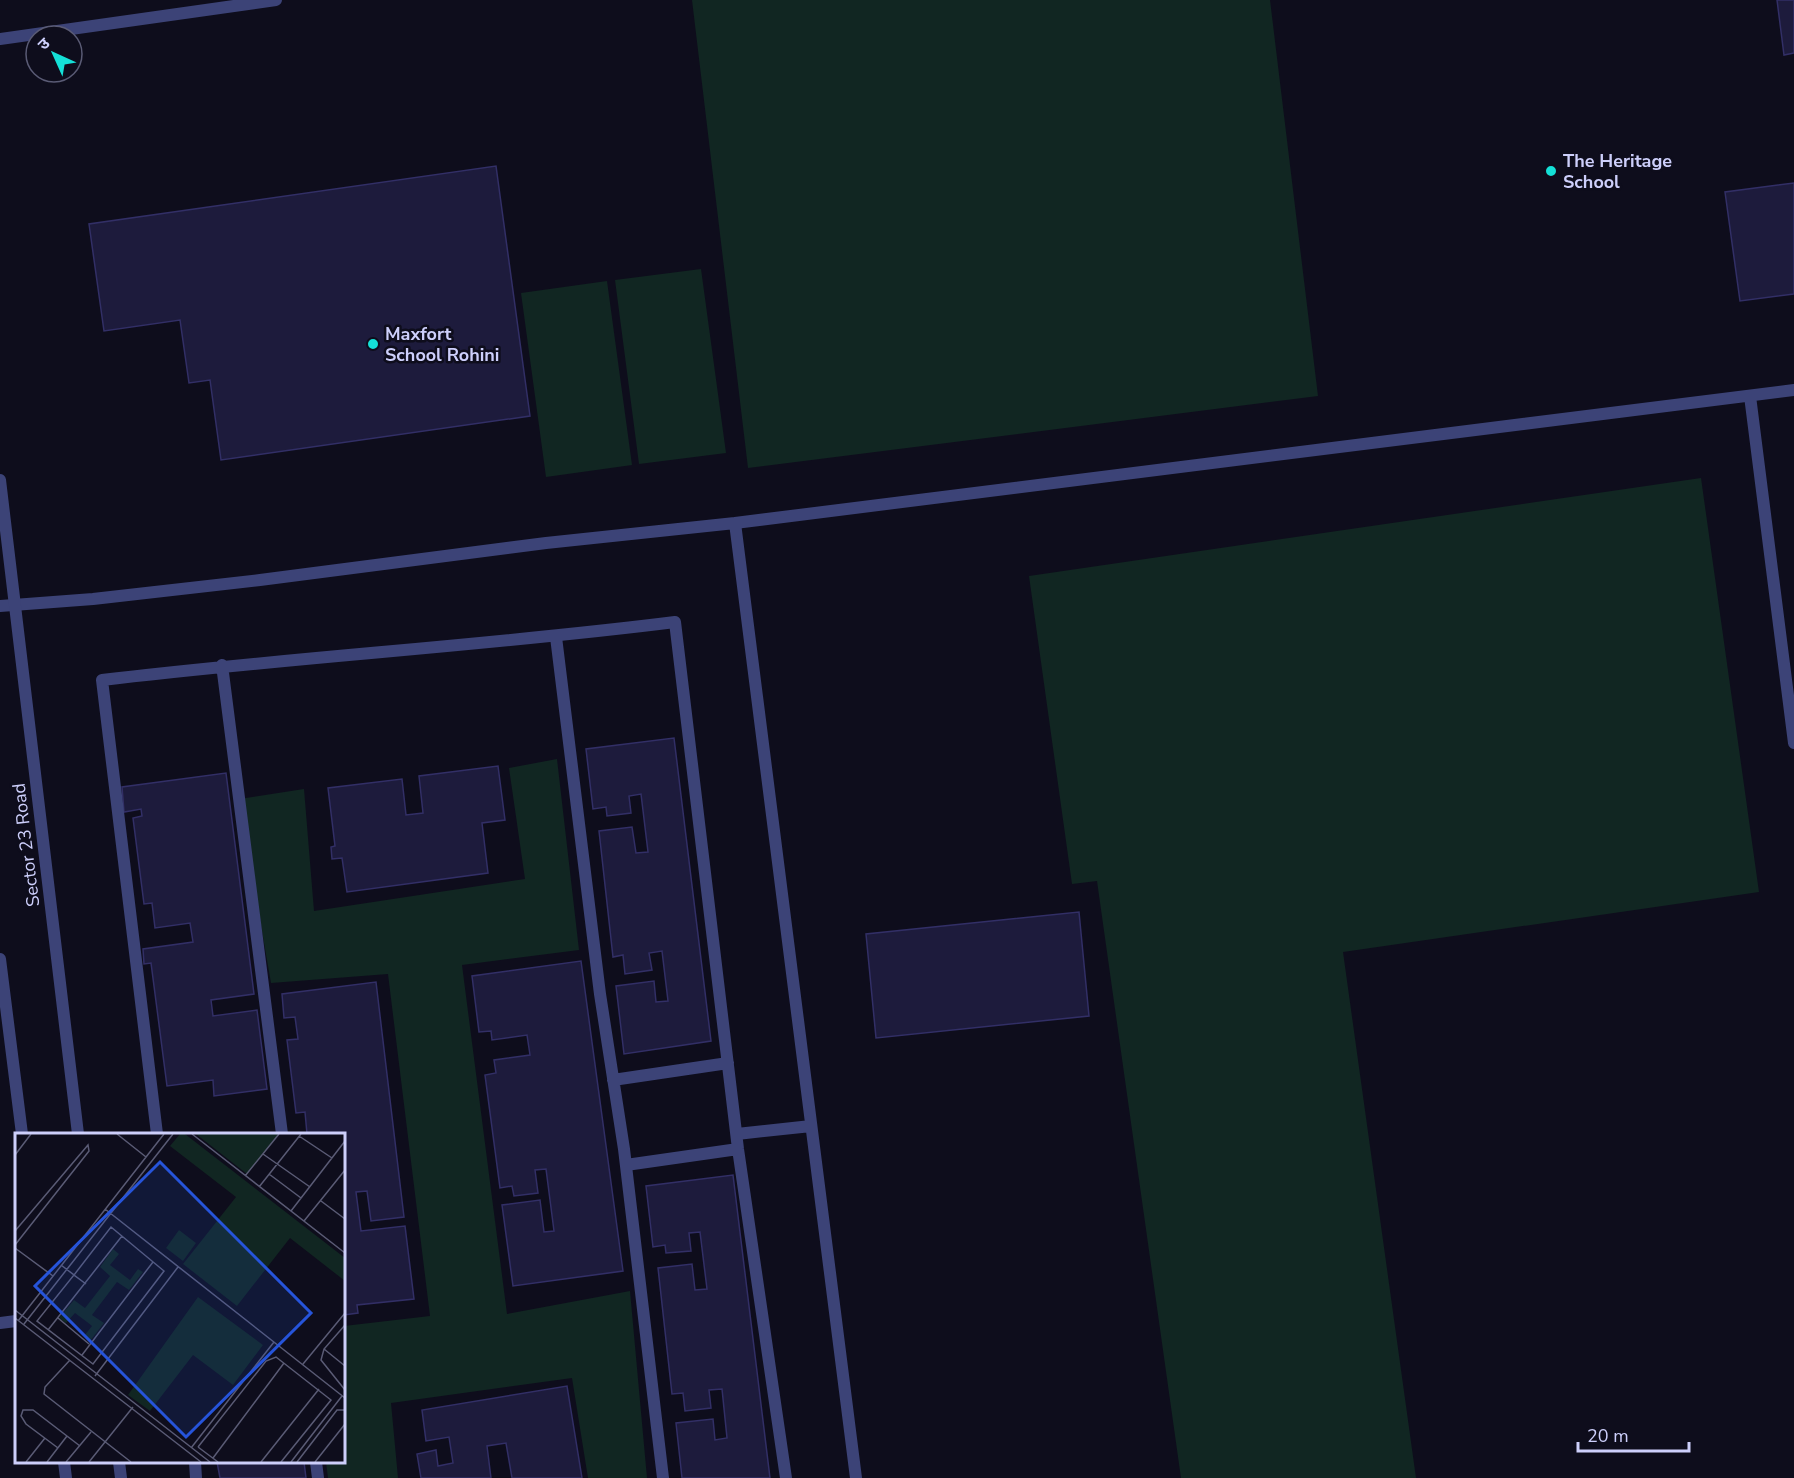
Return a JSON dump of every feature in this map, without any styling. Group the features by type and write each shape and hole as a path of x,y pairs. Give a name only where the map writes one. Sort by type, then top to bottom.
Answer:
{"street":[{"path":"0,39 276,0"},
{"path":"0,606 93,599 546,543 735,523 1794,390"},
{"path":"1750,396 1794,743"},
{"name":"Sector 23 Road","path":"0,480 78,1133"},
{"path":"735,523 856,1478"},
{"path":"157,1133 102,680 222,665 556,637 675,622 738,1149 786,1478"},
{"path":"556,637 600,993 626,1165 663,1478"},
{"path":"222,665 282,1133"},
{"path":"0,959 22,1133"},
{"path":"613,1080 728,1063"},
{"path":"737,1134 812,1126"},
{"path":"626,1165 738,1149"},
{"path":"0,1323 15,1321"},
{"path":"64,1463 66,1478"},
{"path":"118,1463 121,1478"},
{"path":"195,1463 196,1478"},
{"path":"316,1463 318,1478"}],"green space":[{"path":"692,0 1270,0 1318,396 748,468"},
{"path":"701,269 726,453 639,464 615,280"},
{"path":"607,281 632,465 546,477 521,293"},
{"path":"1701,478 1759,892 1343,952 1416,1478 1181,1478 1097,881 1072,884 1029,576"},
{"path":"557,759 579,950 462,965 507,1314 630,1291 647,1478 588,1478 572,1378 391,1403 398,1478 328,1478 326,1463 345,1463 345,1326 430,1316 388,974 271,983 239,799 304,789 314,911 525,879 509,768"}],"building":[{"path":"1777,0 1794,0 1794,53 1784,55"},
{"path":"496,166 530,416 221,460 210,380 189,383 180,320 104,331 89,224"},
{"path":"1794,183 1794,294 1740,301 1725,192"},
{"path":"674,738 711,1041 624,1054 616,986 654,981 656,1002 668,1001 662,951 649,953 652,970 625,974 623,955 613,957 599,831 632,827 636,853 648,852 641,794 629,796 631,813 607,816 606,807 593,809 586,749"},
{"path":"498,766 505,820 482,823 488,873 347,892 342,858 332,859 331,847 335,846 328,788 402,779 406,815 423,813 419,776"},
{"path":"226,773 254,994 211,1000 213,1016 257,1010 267,1089 214,1096 213,1080 167,1086 151,963 144,964 143,949 193,942 190,923 155,928 152,903 144,904 133,818 142,816 141,809 124,812 122,787"},
{"path":"1079,912 1089,1016 876,1038 866,934"},
{"path":"581,961 623,1271 513,1286 502,1205 540,1200 544,1232 554,1231 546,1169 535,1170 538,1193 514,1196 512,1186 500,1188 485,1075 496,1073 494,1060 530,1055 527,1035 492,1040 491,1031 479,1032 472,976"},
{"path":"376,982 404,1217 371,1221 367,1191 356,1192 361,1231 405,1226 414,1299 357,1305 358,1313 345,1315 345,1133 307,1133 305,1112 296,1113 287,1040 298,1039 295,1017 284,1018 282,994"},
{"path":"733,1175 770,1478 682,1478 676,1423 713,1419 715,1440 727,1438 722,1389 709,1390 711,1408 685,1411 683,1393 672,1394 658,1268 692,1264 695,1290 707,1289 700,1232 689,1233 691,1251 666,1253 665,1245 653,1247 646,1186"},
{"path":"567,1386 582,1478 512,1478 506,1443 487,1446 491,1478 421,1478 417,1454 436,1450 438,1466 453,1463 449,1437 426,1441 422,1410"},
{"path":"217,1463 304,1463 306,1478 220,1478"}],"place":[{"name":"The Heritage School","path":"1551,171"},
{"name":"Maxfort School Rohini","path":"373,344"}]}
